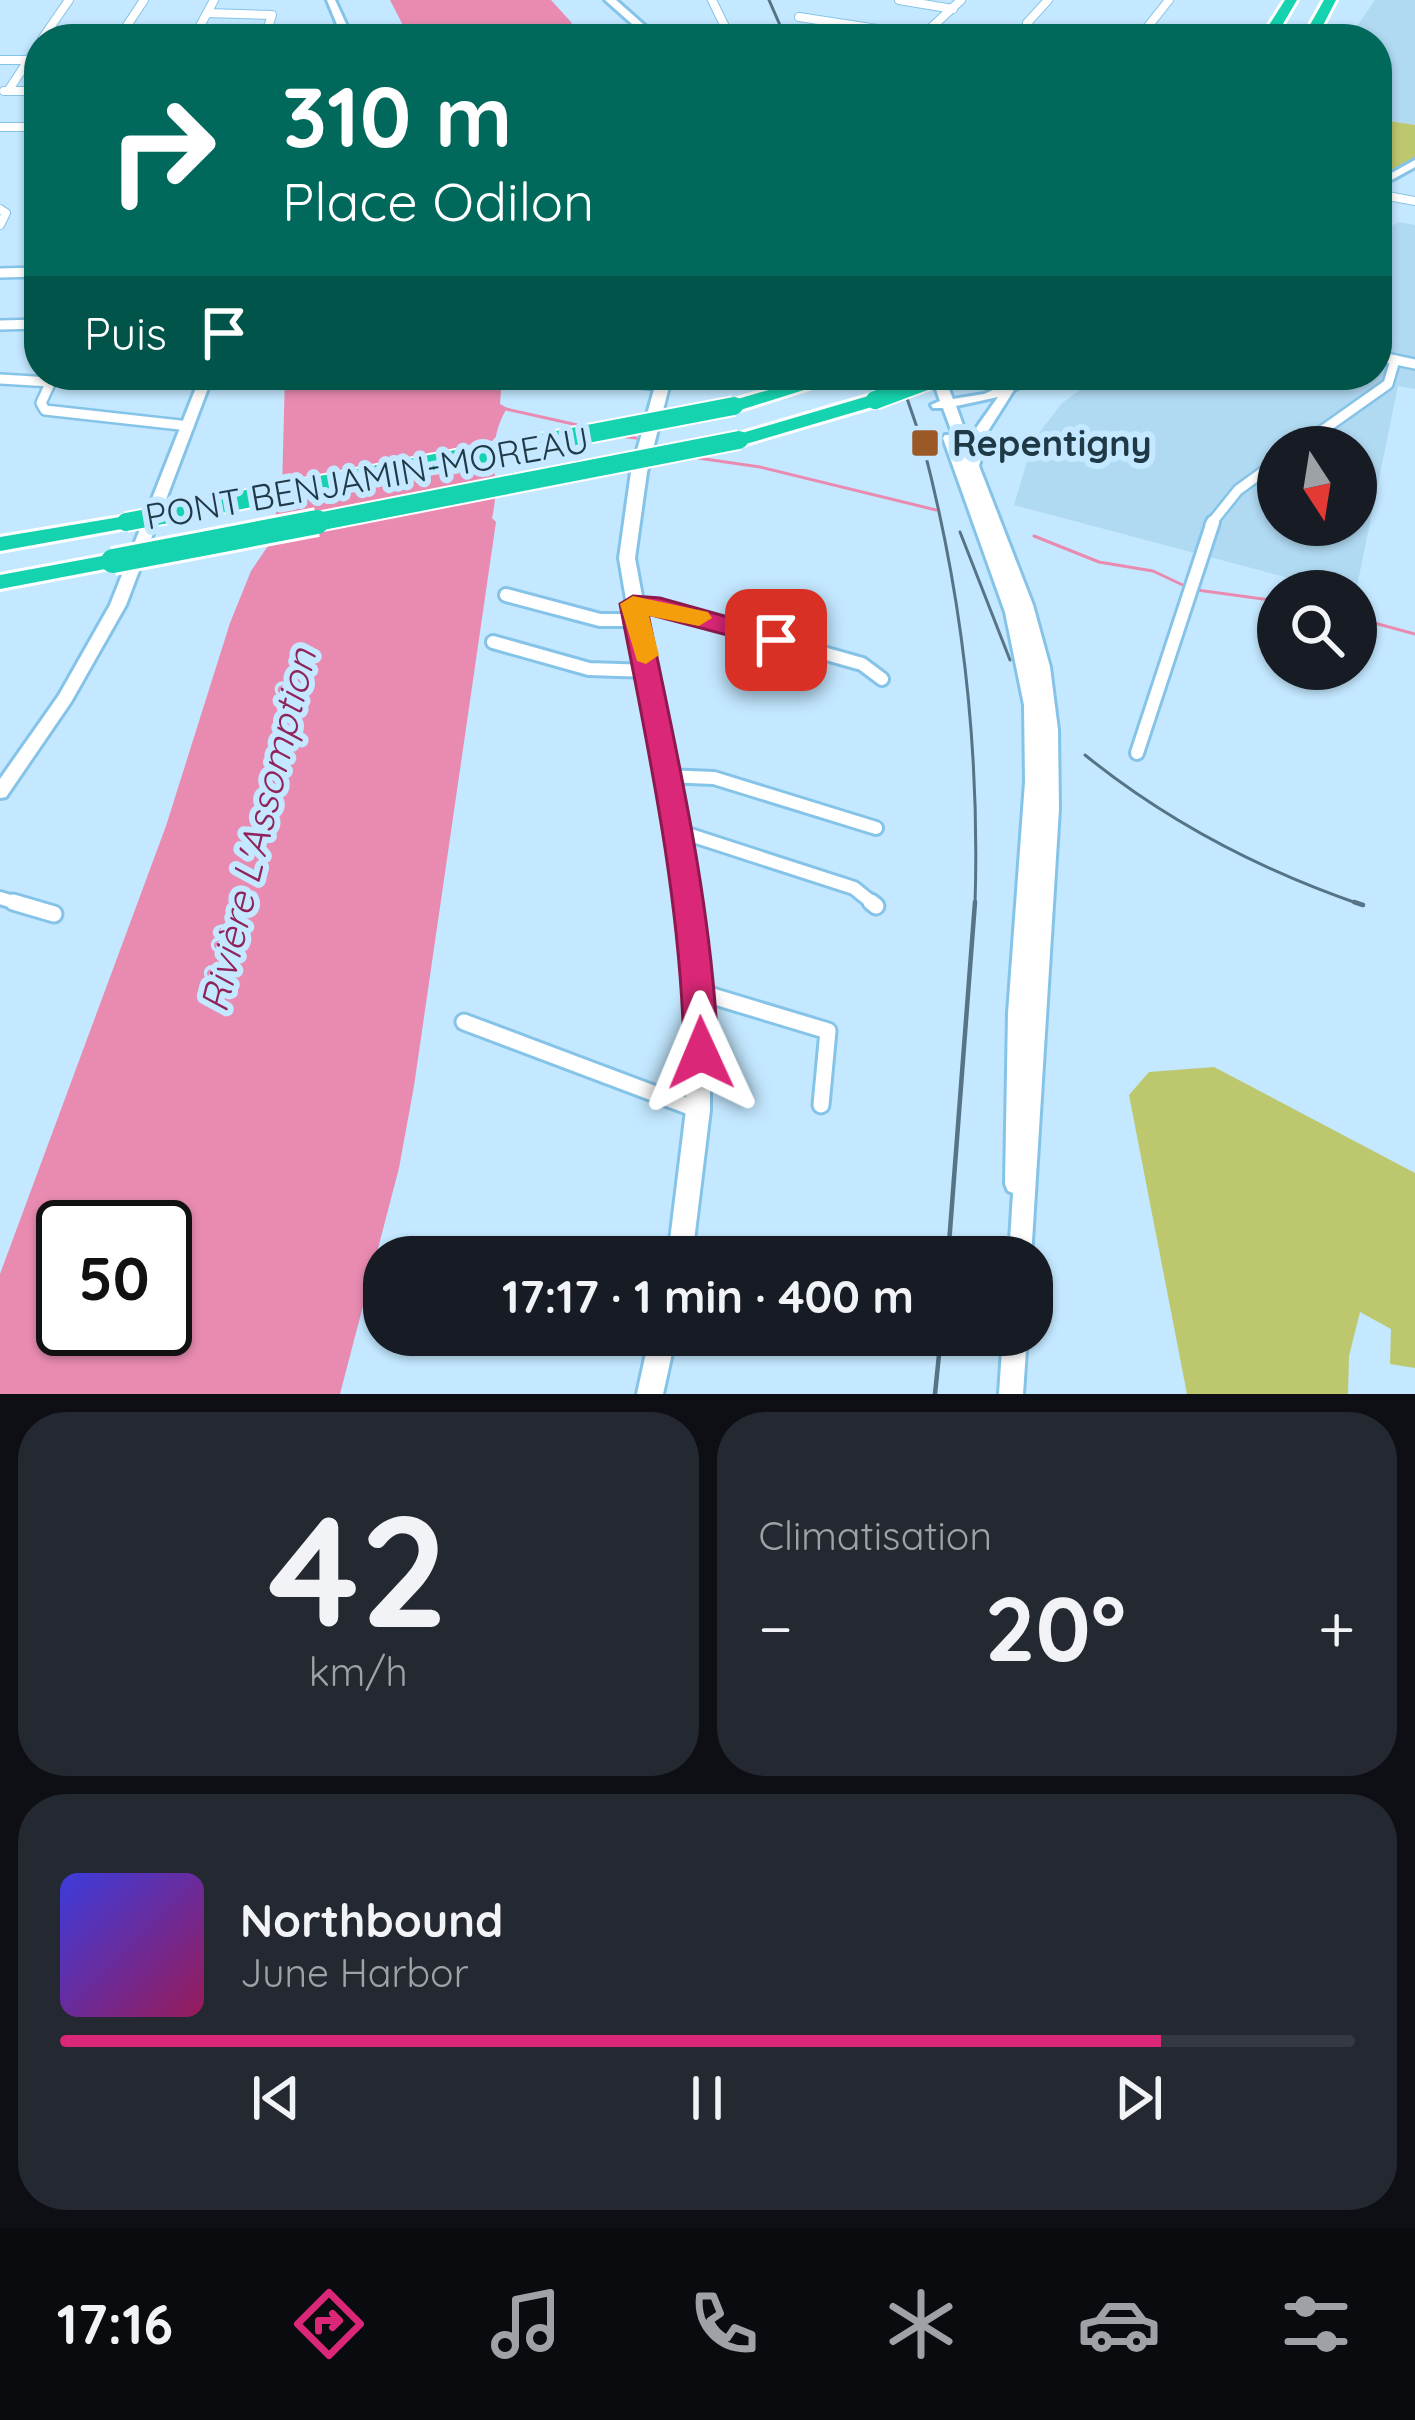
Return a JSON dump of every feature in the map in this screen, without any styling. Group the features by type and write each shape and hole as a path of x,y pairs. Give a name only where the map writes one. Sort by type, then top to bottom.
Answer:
{"highway":[{"path":"1322,24 1348,0"},
{"name":"PONT BENJAMIN-MOREAU","path":"0,544 611,434 790,390"},
{"name":"PONT BENJAMIN-MOREAU","path":"0,582 740,440 900,390"}],"main road":[{"path":"610,0 639,24"},
{"path":"661,390 633,503 628,553 678,831 700,992 698,1110 683,1236"},
{"path":"650,1394 658,1356"}],"street":[{"path":"201,24 214,0"},
{"path":"899,0 953,8"},
{"path":"936,24 961,0"},
{"path":"1028,24 1048,0"},
{"path":"1150,24 1169,0"},
{"path":"207,13 272,15 269,24"},
{"path":"799,17 840,24"},
{"path":"4,91 24,65"},
{"path":"0,209 6,213 0,225"},
{"path":"1392,359 1415,364"},
{"path":"1392,377 1395,360"},
{"path":"47,390 41,404 45,410 189,426"},
{"path":"0,792 109,623 137,564 202,390"},
{"path":"934,390 973,464 1030,618 1045,685 1051,747 1020,1236"},
{"path":"942,390 1012,612 1031,705 1034,802 1013,1120 1018,1236"},
{"path":"943,405 1008,390"},
{"path":"973,464 977,431 1002,404 1008,390"},
{"path":"1329,426 1381,390"},
{"path":"1136,753 1214,517 1257,475"},
{"path":"506,595 606,621 660,607 862,664 882,679"},
{"path":"493,642 587,672 649,671"},
{"path":"665,776 714,778 876,828"},
{"path":"678,831 854,888 876,906"},
{"path":"0,898 54,914"},
{"path":"700,992 829,1031 821,1105"},
{"path":"464,1022 698,1110"},
{"path":"1011,1394 1014,1356"}],"shaded area":[{"path":"1375,0 1415,0 1415,125 1392,121 1392,24 1358,24"},
{"path":"1415,225 1415,389 1398,386 1377,488 1377,426 1257,426 1257,546 1365,546 1360,570 1259,570 1014,505 1033,441 1062,403 1080,390 1392,390 1392,226"}],"green space":[{"path":"1392,121 1415,125 1415,157 1392,170"},
{"path":"1214,1067 1415,1173 1415,1368 1390,1364 1391,1329 1360,1312 1349,1356 1348,1394 1187,1394 1129,1095 1149,1072"}],"water":[{"path":"390,0 551,0 572,24 402,24"},
{"name":"Rivière L'Assomption","path":"285,390 501,390 500,404 507,408 494,450 492,518 496,522 414,1086 381,1236 363,1236 363,1306 340,1394 0,1394 0,1274 166,826 251,571 268,546 282,489"}],"waterway":[{"path":"506,409 582,426"},
{"path":"620,436 636,438"},
{"path":"698,458 760,467 936,510"},
{"path":"1034,536 1099,562 1153,571 1187,587"},
{"path":"1197,590 1257,598"},
{"path":"1377,624 1415,634"}],"railway":[{"path":"769,0 779,24"},
{"path":"904,390 922,442"},
{"path":"923,445 949,559 966,673 975,788 975,905"},
{"path":"960,532 1010,660"},
{"path":"1085,755 1149,802 1217,842 1356,903"},
{"path":"950,1236 975,902"},
{"path":"1356,903 1363,905"},
{"path":"1356,903 1362,905"},
{"path":"935,1394 939,1356"}],"slow traffic":[{"path":"646,655 633,604 699,618"}],"place":[{"name":"Repentigny","path":"925,443"}],"route":[{"path":"701,1053 699,968 678,831 633,604 660,607 776,640"}]}
